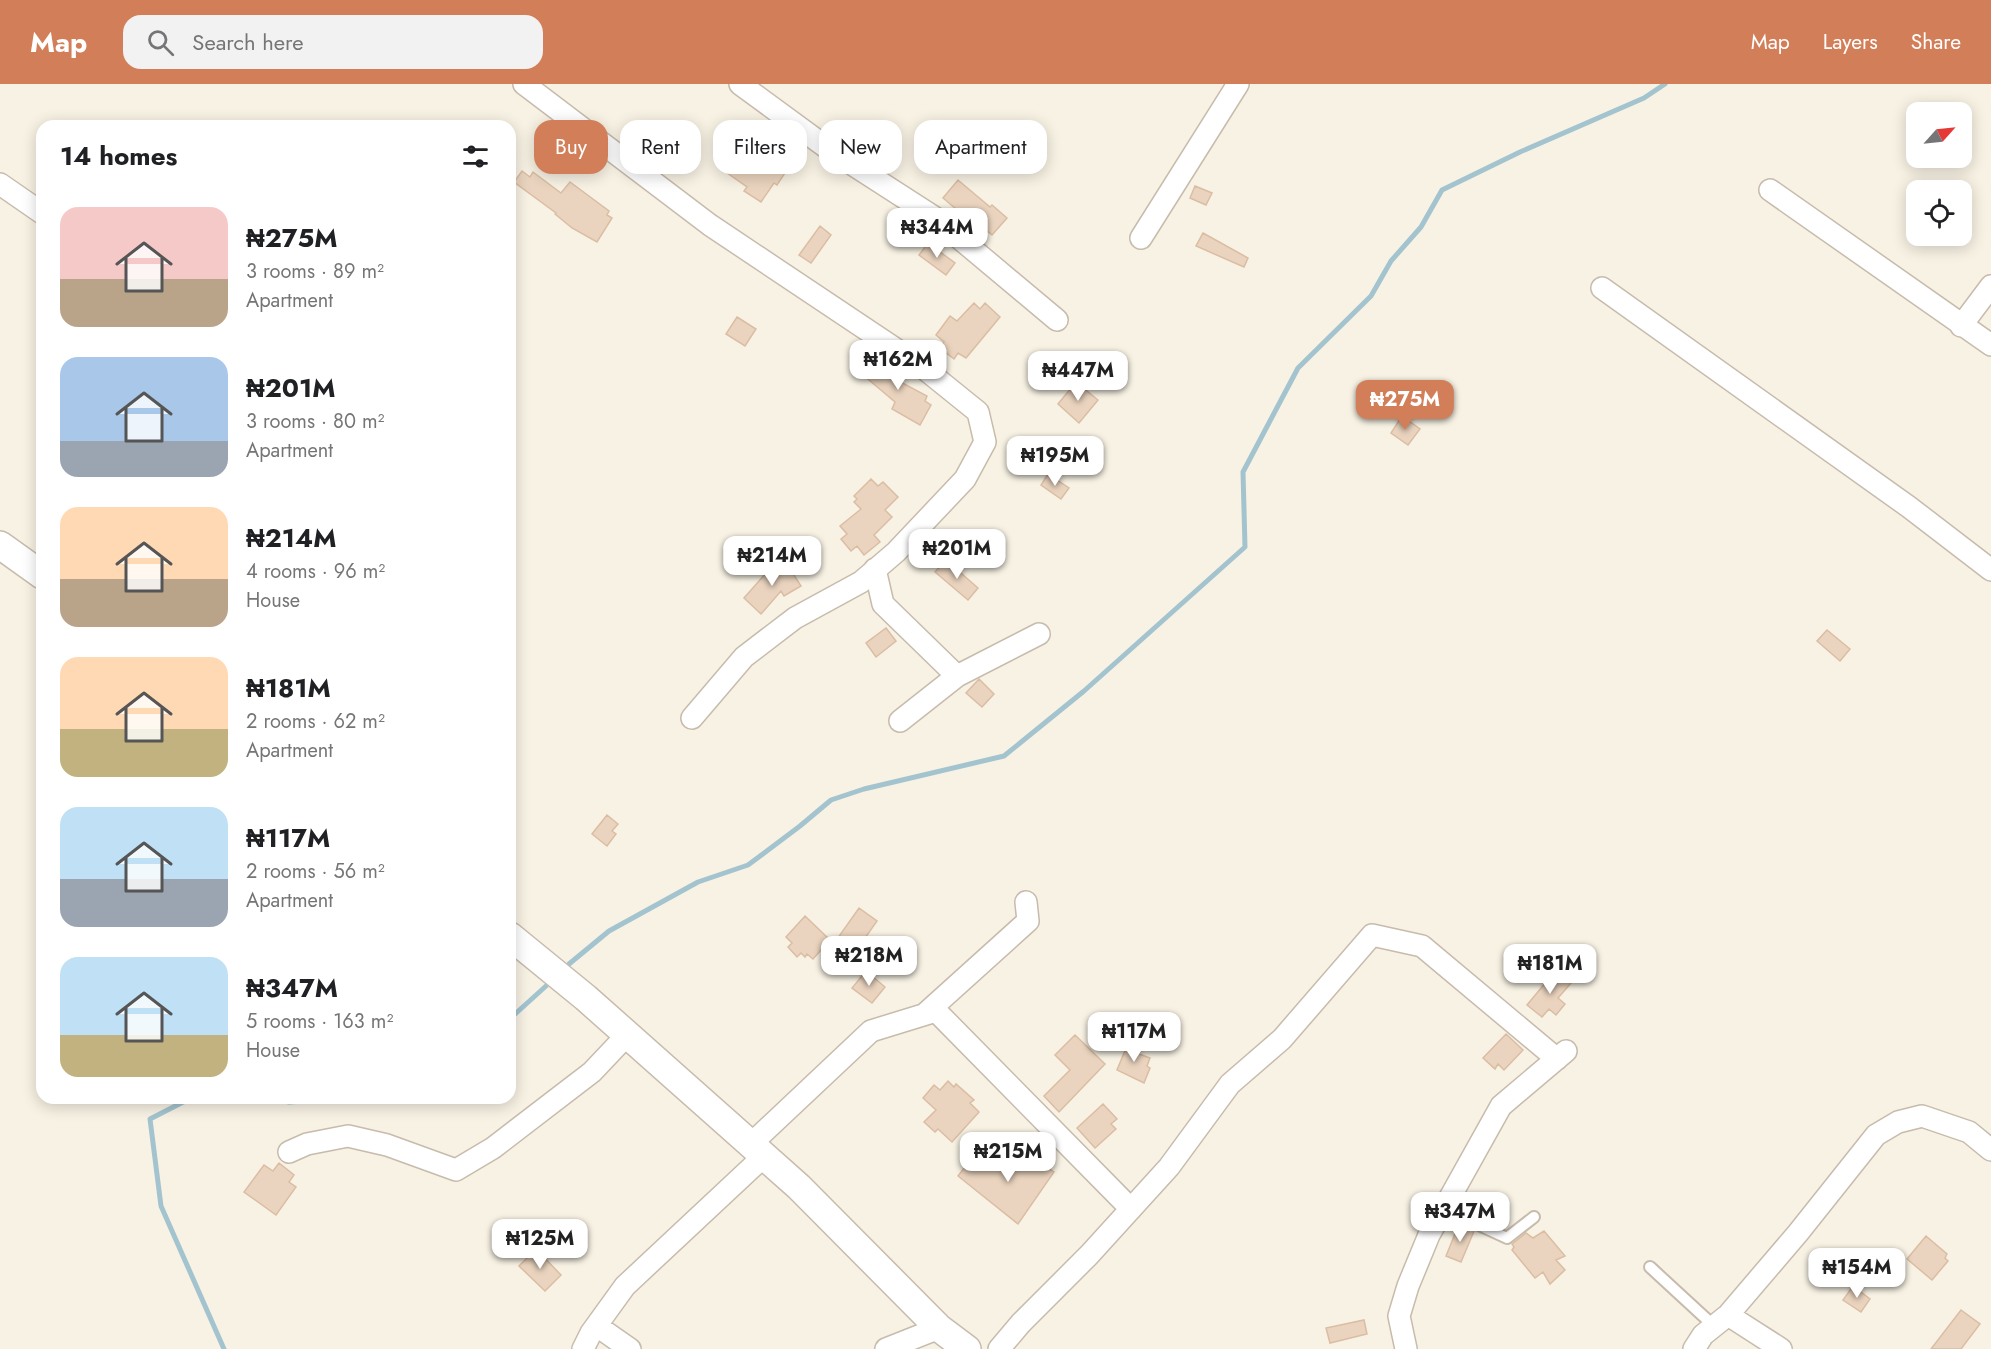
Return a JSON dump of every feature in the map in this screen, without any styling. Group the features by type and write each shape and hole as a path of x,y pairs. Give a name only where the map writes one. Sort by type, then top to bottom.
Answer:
{"street":[{"path":"524,84 710,225 921,366 978,412 985,442 964,479 896,552 861,582 795,618 744,657 692,718"},
{"path":"740,84 830,150 934,218 1057,320"},
{"path":"1141,238 1238,84"},
{"path":"0,184 36,209"},
{"path":"1770,190 1960,326 1991,345"},
{"path":"1960,326 1991,286"},
{"path":"1602,288 1909,507 1991,570"},
{"path":"0,545 36,571"},
{"path":"875,569 883,604 957,676"},
{"path":"900,721 957,676 1039,634"},
{"path":"925,1014 1028,921 1026,902"},
{"path":"999,1349 1169,1167 1230,1084 1282,1039 1372,935 1422,946 1562,1055 1501,1106 1429,1235 1399,1316 1406,1349"},
{"path":"516,941 627,1035 799,1187 939,1328 967,1349"},
{"path":"583,1349 625,1286 871,1031 936,1011 1131,1209"},
{"path":"289,1152 307,1143 348,1136 387,1145 456,1170 493,1148 592,1072 627,1035"},
{"path":"1694,1349 1703,1335 1721,1320 1805,1225 1876,1135 1898,1122 1923,1116 1968,1132 1991,1150"},
{"path":"1721,1320 1781,1349"},
{"path":"597,1326 630,1349"},
{"path":"886,1349 939,1328"}],"lane":[{"path":"1444,1209 1507,1238 1534,1217"},
{"path":"1650,1267 1721,1320"}],"building":[{"path":"522,171 530,177 533,172 561,193 570,182 609,211 607,215 612,218 597,242 572,228 516,183 516,179"},
{"path":"729,174 784,174 777,185 774,183 761,202 744,191 747,187"},
{"path":"958,180 1007,218 992,235 965,212 963,215 943,198"},
{"path":"1195,186 1212,193 1206,205 1190,198"},
{"path":"820,226 831,235 811,263 799,255"},
{"path":"1203,233 1248,258 1244,267 1196,246"},
{"path":"928,243 955,263 946,275 919,255"},
{"path":"974,303 980,309 985,303 1000,317 966,358 958,353 954,359 940,348 944,342 936,335 950,316 957,321"},
{"path":"737,317 756,329 745,346 726,334"},
{"path":"880,355 900,370 893,378 927,396 925,401 931,405 920,425 892,409 895,402 863,375"},
{"path":"1076,382 1098,400 1079,423 1058,404"},
{"path":"1402,416 1420,429 1408,445 1391,433"},
{"path":"1048,474 1069,488 1061,499 1041,485"},
{"path":"871,479 878,486 883,482 898,497 885,510 892,517 874,535 880,542 864,555 857,546 851,551 841,539 847,534 840,526 861,509 854,502 857,499 854,496"},
{"path":"946,560 978,588 968,600 935,572"},
{"path":"785,561 801,586 784,596 781,591 761,614 744,598 767,572"},
{"path":"886,628 896,641 876,657 866,643"},
{"path":"1827,630 1850,649 1840,661 1817,641"},
{"path":"979,679 994,694 982,707 966,693"},
{"path":"607,815 618,824 612,831 616,834 607,846 592,834"},
{"path":"859,908 877,921 863,941 869,945 859,959 835,942"},
{"path":"805,916 830,940 813,959 801,953 797,957 788,947 792,943 786,937"},
{"path":"1556,970 1571,983 1558,998 1565,1004 1556,1015 1549,1009 1542,1017 1527,1005"},
{"path":"866,971 885,987 872,1003 852,988"},
{"path":"1506,1034 1523,1050 1504,1070 1498,1064 1495,1069 1483,1058"},
{"path":"1075,1035 1105,1064 1059,1112 1044,1096 1070,1070 1055,1055"},
{"path":"1129,1041 1142,1047 1139,1054 1150,1058 1147,1066 1150,1068 1144,1083 1117,1070"},
{"path":"948,1081 954,1087 956,1084 974,1100 970,1103 979,1112 952,1142 938,1129 935,1132 924,1122 936,1110 923,1098 934,1085 940,1090"},
{"path":"1103,1104 1117,1119 1111,1124 1116,1129 1095,1148 1077,1128"},
{"path":"1028,1151 1054,1172 1018,1224 958,1176 976,1153 984,1160 988,1154 1011,1172"},
{"path":"279,1163 294,1175 289,1182 296,1187 276,1215 244,1192 264,1165 273,1171"},
{"path":"1459,1224 1474,1231 1461,1262 1446,1256"},
{"path":"1544,1231 1565,1256 1556,1260 1565,1270 1550,1284 1543,1272 1535,1278 1512,1250 1514,1247 1512,1244 1526,1233 1533,1238"},
{"path":"1926,1236 1947,1254 1945,1258 1948,1261 1932,1280 1907,1259"},
{"path":"536,1249 561,1275 545,1291 519,1266"},
{"path":"1853,1286 1870,1299 1861,1312 1843,1300"},
{"path":"1961,1310 1980,1324 1961,1349 1931,1349"},
{"path":"1364,1320 1367,1334 1330,1343 1326,1328"}],"waterway":[{"path":"569,964 609,931 698,882 748,865 831,800 864,789 1004,756 1084,691 1245,547 1243,472 1298,368 1371,296 1391,261 1421,227 1442,190 1520,152 1644,98 1665,84"},
{"path":"516,1013 546,986"},
{"path":"179,1104 150,1119 161,1206 224,1349"}]}
